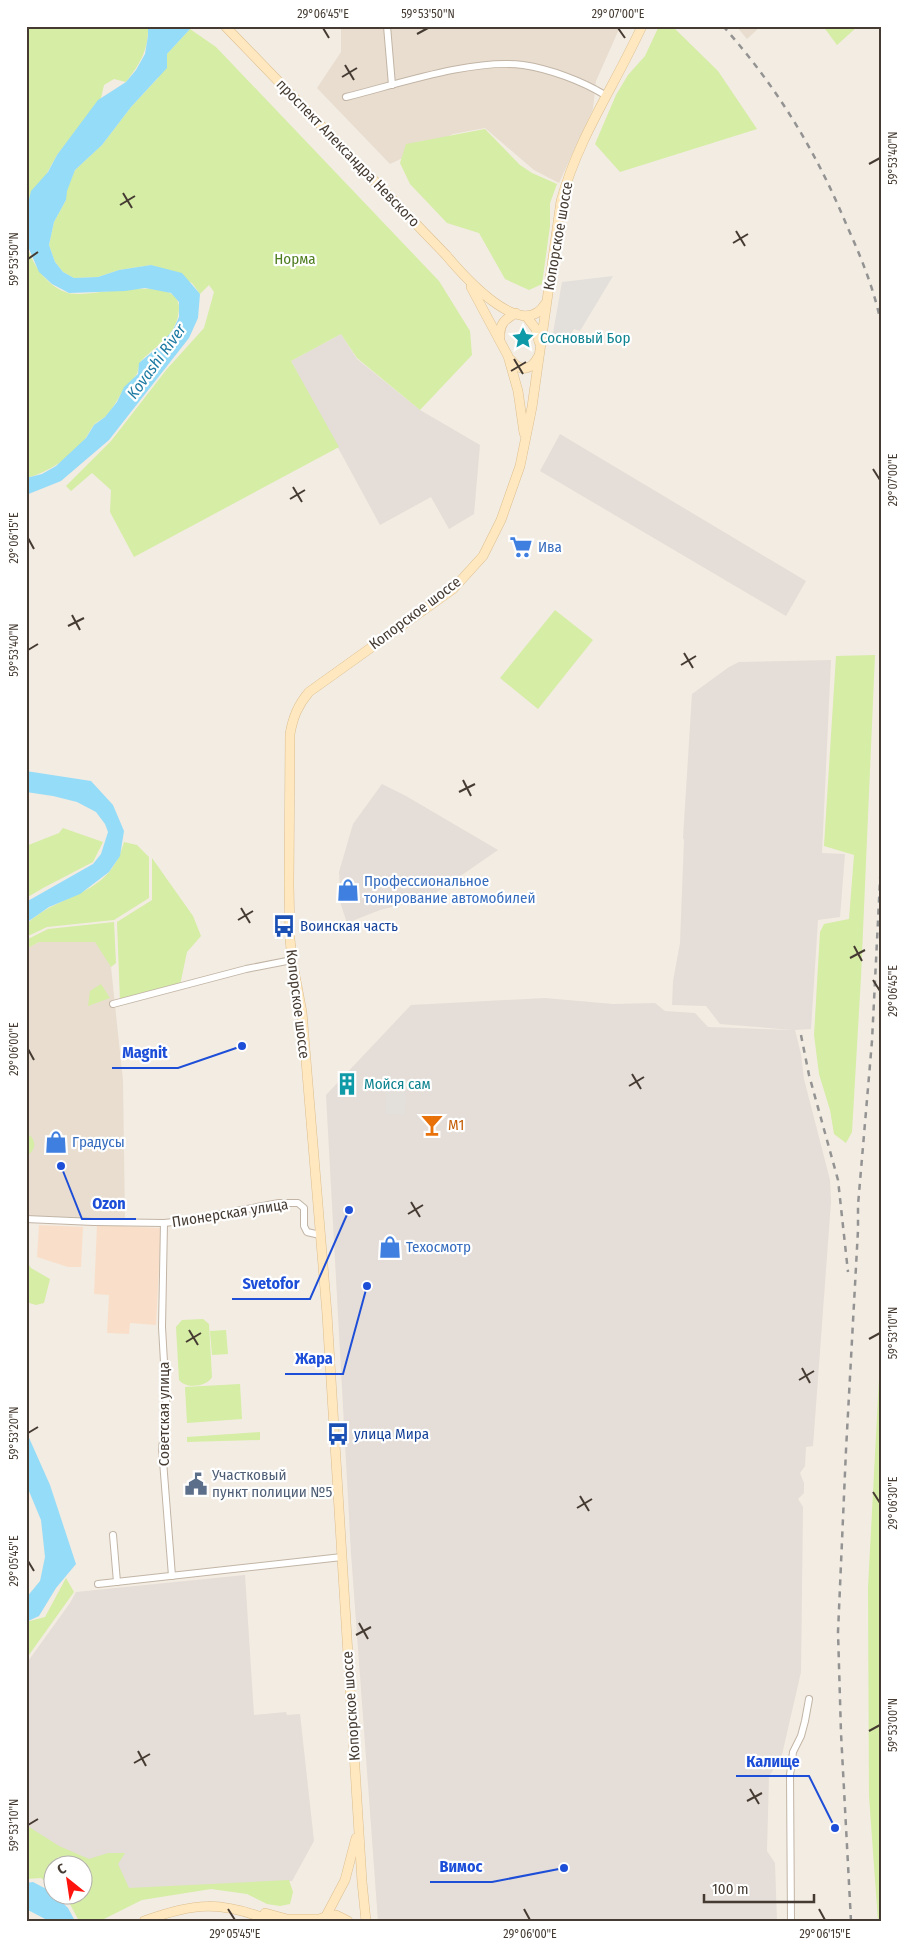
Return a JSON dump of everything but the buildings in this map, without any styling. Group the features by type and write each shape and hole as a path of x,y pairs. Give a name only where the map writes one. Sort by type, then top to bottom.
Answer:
{"main road":[{"name":"проспект Александра Невского","path":"225,26 440,249 469,282"},
{"name":"Копорское шоссе","path":"363,1901 327,1314 302,1012 292,960 289,885 290,734 293,718 299,704 309,692 453,589 483,556 501,520 520,466 525,443 541,351 561,201 567,179 580,144 642,26"},
{"path":"469,282 503,308 526,316 535,315 541,311 547,302"},
{"path":"469,282 508,356 518,391 525,443"},
{"path":"500,338 502,324 507,318 516,313"},
{"path":"508,356 515,366 524,369 530,368 535,364 541,351 536,329 526,316"},
{"path":"321,1919 345,1880 359,1828"},
{"path":"359,1921 363,1901"},
{"path":"363,1901 366,1921"},
{"path":"144,1921 182,1908 221,1906 261,1912 287,1919 321,1919 336,1915 348,1921"},
{"path":"245,1910 258,1921"},
{"path":"245,1910 272,1921"}],"street":[{"path":"387,26 392,85"},
{"path":"346,97 451,70 486,66 522,65 562,76 605,95"},
{"path":"113,1004 246,969 292,960"},
{"name":"Пионерская улица","path":"26,1220 94,1222 182,1221 279,1203 298,1202 304,1208 304,1226 307,1232 320,1235"},
{"name":"Советская улица","path":"164,1222 162,1327 167,1415 162,1448 172,1576"},
{"path":"113,1535 117,1582"},
{"path":"98,1584 342,1557"},
{"path":"791,1921 790,1775 793,1752 801,1736 809,1700"}],"shaded area":[{"path":"341,26 620,27 596,81 593,109 559,183 534,170 485,128 453,134 390,164 317,88 341,52"},
{"path":"736,26 761,26 747,39"},
{"path":"613,276 580,331 574,329 566,341 553,333 562,282"},
{"path":"341,334 357,359 420,410 480,445 474,514 449,529 431,497 380,525 291,361"},
{"path":"560,434 806,581 786,616 540,471"},
{"path":"831,660 822,853 845,854 840,917 818,920 811,1029 795,1030 801,1054 804,1079 830,1180 831,1202 813,1446 806,1447 805,1466 800,1473 804,1483 804,1493 798,1499 803,1507 801,1672 781,1759 769,1776 767,1851 775,1863 777,1921 378,1921 351,1553 326,1095 411,1005 545,998 613,1004 655,1003 665,1011 695,1013 708,1027 793,1030 720,1024 706,1006 672,1005 673,981 680,943 683,838 692,694 739,662"},
{"path":"382,784 498,850 430,897 380,910 347,923 341,905 339,872 353,824"},
{"path":"39,942 96,942 111,967 123,1081 125,1222 26,1219 26,949"},
{"path":"386,1091 406,1092 405,1115 385,1114"},
{"path":"39,1225 83,1227 81,1267 68,1267 37,1257"},
{"path":"97,1225 161,1228 156,1325 130,1323 129,1334 107,1333 109,1295 94,1294"},
{"path":"245,1575 254,1715 286,1712 287,1715 300,1714 314,1841 292,1881 118,1896 109,1875 92,1866 92,1854 71,1854 26,1829 26,1664 76,1592"}],"green space":[{"path":"26,26 148,26 148,34 143,56 135,69 126,82 114,79 104,85 101,98 57,155 26,211"},
{"path":"659,26 672,26 718,71 757,129 620,172 595,144 616,95 628,75 645,56"},
{"path":"823,26 858,26 837,45"},
{"name":"Норма","path":"190,29 216,47 439,281 470,331 472,355 420,410 357,358 341,334 291,361 339,447 134,557 110,512 111,490 92,473 71,491 66,486 111,441 167,369 204,328 214,292 209,285 200,294 192,283 151,265 119,270 98,277 74,278 63,272 55,262 49,245 54,222 66,200 66,191 75,170 102,145 131,107 158,78 167,54"},
{"path":"485,129 520,165 532,173 557,184 550,203 550,226 542,284 529,290 505,279 479,233 447,223 410,184 400,163 406,144"},
{"path":"26,242 36,266 46,279 60,290 79,294 131,289 164,291 175,297 179,313 173,329 141,361 138,372 125,387 108,414 94,425 85,439 66,458 51,468 26,478"},
{"path":"555,610 593,640 538,709 500,678"},
{"path":"875,655 861,977 852,1132 846,1143 834,1134 830,1110 819,1074 814,1035 820,932 824,924 849,919 854,855 824,846 836,656"},
{"path":"63,828 103,842 93,862 26,898 26,846 59,833"},
{"path":"124,842 137,845 149,857 149,898 114,920 47,927 26,937 26,925 39,914 82,892 107,874 117,861"},
{"path":"152,858 193,916 201,936 187,952 180,985 120,1001 117,922 152,900"},
{"path":"114,922 116,963 111,967 95,942 39,942 26,949 26,940 48,929"},
{"path":"101,984 110,998 88,1006 90,991"},
{"path":"26,1133 34,1141 34,1148 26,1156"},
{"path":"26,1261 31,1268 50,1279 44,1303 36,1305 26,1302"},
{"path":"203,1319 209,1324 212,1377 201,1385 186,1385 179,1380 176,1327 182,1320"},
{"path":"226,1330 228,1354 212,1355 210,1331"},
{"path":"881,1340 881,1921 878,1921 869,1796 868,1588"},
{"path":"240,1384 242,1419 187,1423 185,1387"},
{"path":"260,1432 260,1440 187,1442 187,1437"},
{"path":"66,1578 74,1592 26,1659 26,1622 45,1617"},
{"path":"26,1825 59,1846 77,1854 42,1854 42,1879 26,1879"},
{"path":"108,1853 125,1853 118,1864 129,1888 289,1880 293,1892 290,1904 280,1906 267,1904 247,1894 211,1889 142,1900 100,1921 79,1921 70,1904 92,1904 92,1858"}],"water":[{"name":"Kovashi River","path":"148,26 190,26 190,29 167,54 167,68 131,107 102,145 75,170 67,191 66,200 54,222 49,245 55,262 63,272 74,278 98,277 119,270 151,265 182,273 200,294 198,318 189,338 109,440 61,481 26,495 26,478 42,474 56,466 86,438 94,425 105,417 117,402 124,387 138,374 139,363 157,348 173,330 179,317 179,302 171,293 145,288 125,291 69,293 52,284 39,272 26,242 26,211 31,191 48,172 57,155 98,100 126,82 136,70 145,54"},
{"path":"26,771 91,781 113,805 124,831 120,856 109,872 80,894 49,907 26,923 26,902 93,864 101,854 108,832 105,824 96,812 77,802 26,792"},
{"path":"26,1431 50,1485 76,1564 56,1588 39,1616 26,1622 26,1598 40,1581 45,1557 41,1520 26,1484"},
{"path":"33,1882 42,1887 42,1904 64,1904 75,1921 49,1921 26,1909 26,1883"}],"railway":[{"path":"723,26 743,49 778,96 822,172 862,261 875,298 881,323"},
{"path":"851,1921 841,1733 838,1632 858,1205 872,1041 881,861"},
{"path":"801,1035 809,1075 838,1180 848,1272"}],"place":[{"name":"Сосновый Бор","path":"523,338"},
{"name":"Ива","path":"521,547"},
{"name":"Профессиональное тонирование автомобилей","path":"348,890"},
{"name":"Воинская часть","path":"284,926"},
{"name":"Magnit","path":"242,1046"},
{"name":"Мойся сам","path":"347,1084"},
{"name":"М1","path":"432,1125"},
{"name":"Градусы","path":"56,1142"},
{"name":"Ozon","path":"61,1166"},
{"name":"Svetofor","path":"349,1210"},
{"name":"Техосмотр","path":"390,1247"},
{"name":"Жара","path":"367,1286"},
{"name":"улица Мира","path":"338,1434"},
{"name":"Участковый пункт полиции №5","path":"196,1484"},
{"name":"Калище","path":"835,1828"},
{"name":"Вимос","path":"564,1868"}]}
